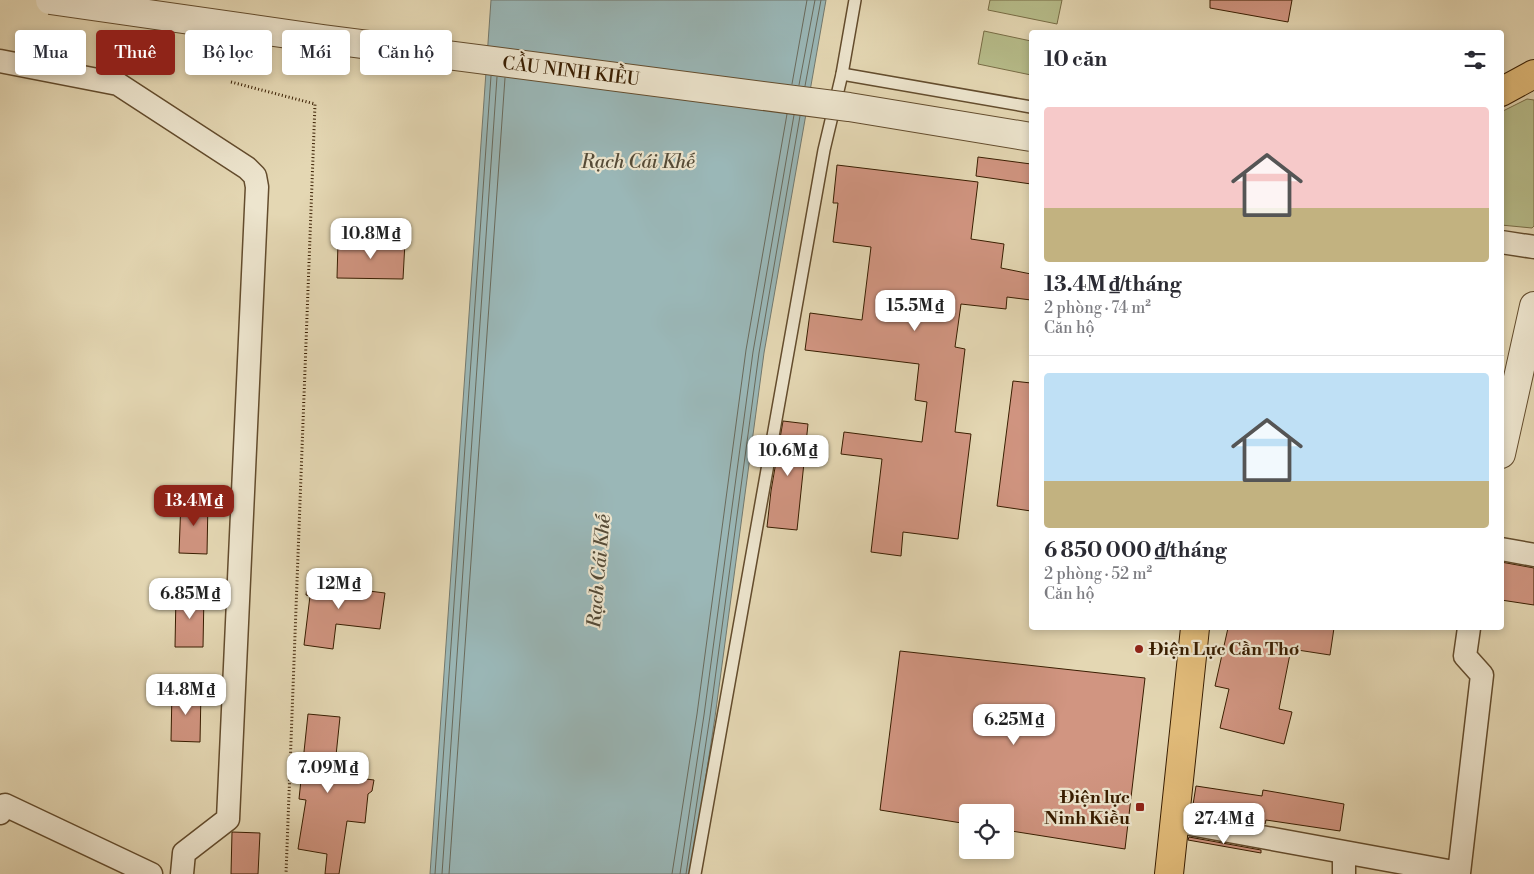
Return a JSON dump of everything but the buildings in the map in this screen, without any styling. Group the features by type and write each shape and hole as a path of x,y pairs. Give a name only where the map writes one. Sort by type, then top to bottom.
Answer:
{"main road":[{"path":"1504,90 1534,74"},
{"path":"1169,874 1196,630"}],"street":[{"name":"CẦU NINH KIỀU","path":"50,0 323,39 849,107 1029,138"},
{"path":"0,61 118,84 247,168 255,176 256,197 228,819 184,853 182,874"},
{"path":"1504,242 1534,247"},
{"path":"1504,443 1523,375 1534,306"},
{"path":"1504,550 1534,555"},
{"path":"1174,820 1257,835 1344,863 1459,873 1482,675 1465,656 1469,630"},
{"path":"0,813 5,805 151,874"}],"lane":[{"path":"695,874 824,150 842,74 855,0"},
{"path":"842,74 1029,107"}],"path":[{"path":"231,82 315,104 286,874"}],"green space":[{"path":"990,0 1062,0 1057,24 988,10"},
{"path":"984,31 1029,41 1029,75 978,64"},
{"path":"1527,99 1534,100 1534,226 1532,228 1504,225 1504,110"}],"water":[{"name":"Rạch Cái Khế","path":"491,0 826,0 764,353 715,717 691,874 430,874"}],"place":[{"name":"Điện Lực Cần Thơ","path":"1139,649"},
{"name":"Điện lực Ninh Kiều","path":"1140,807"}]}
